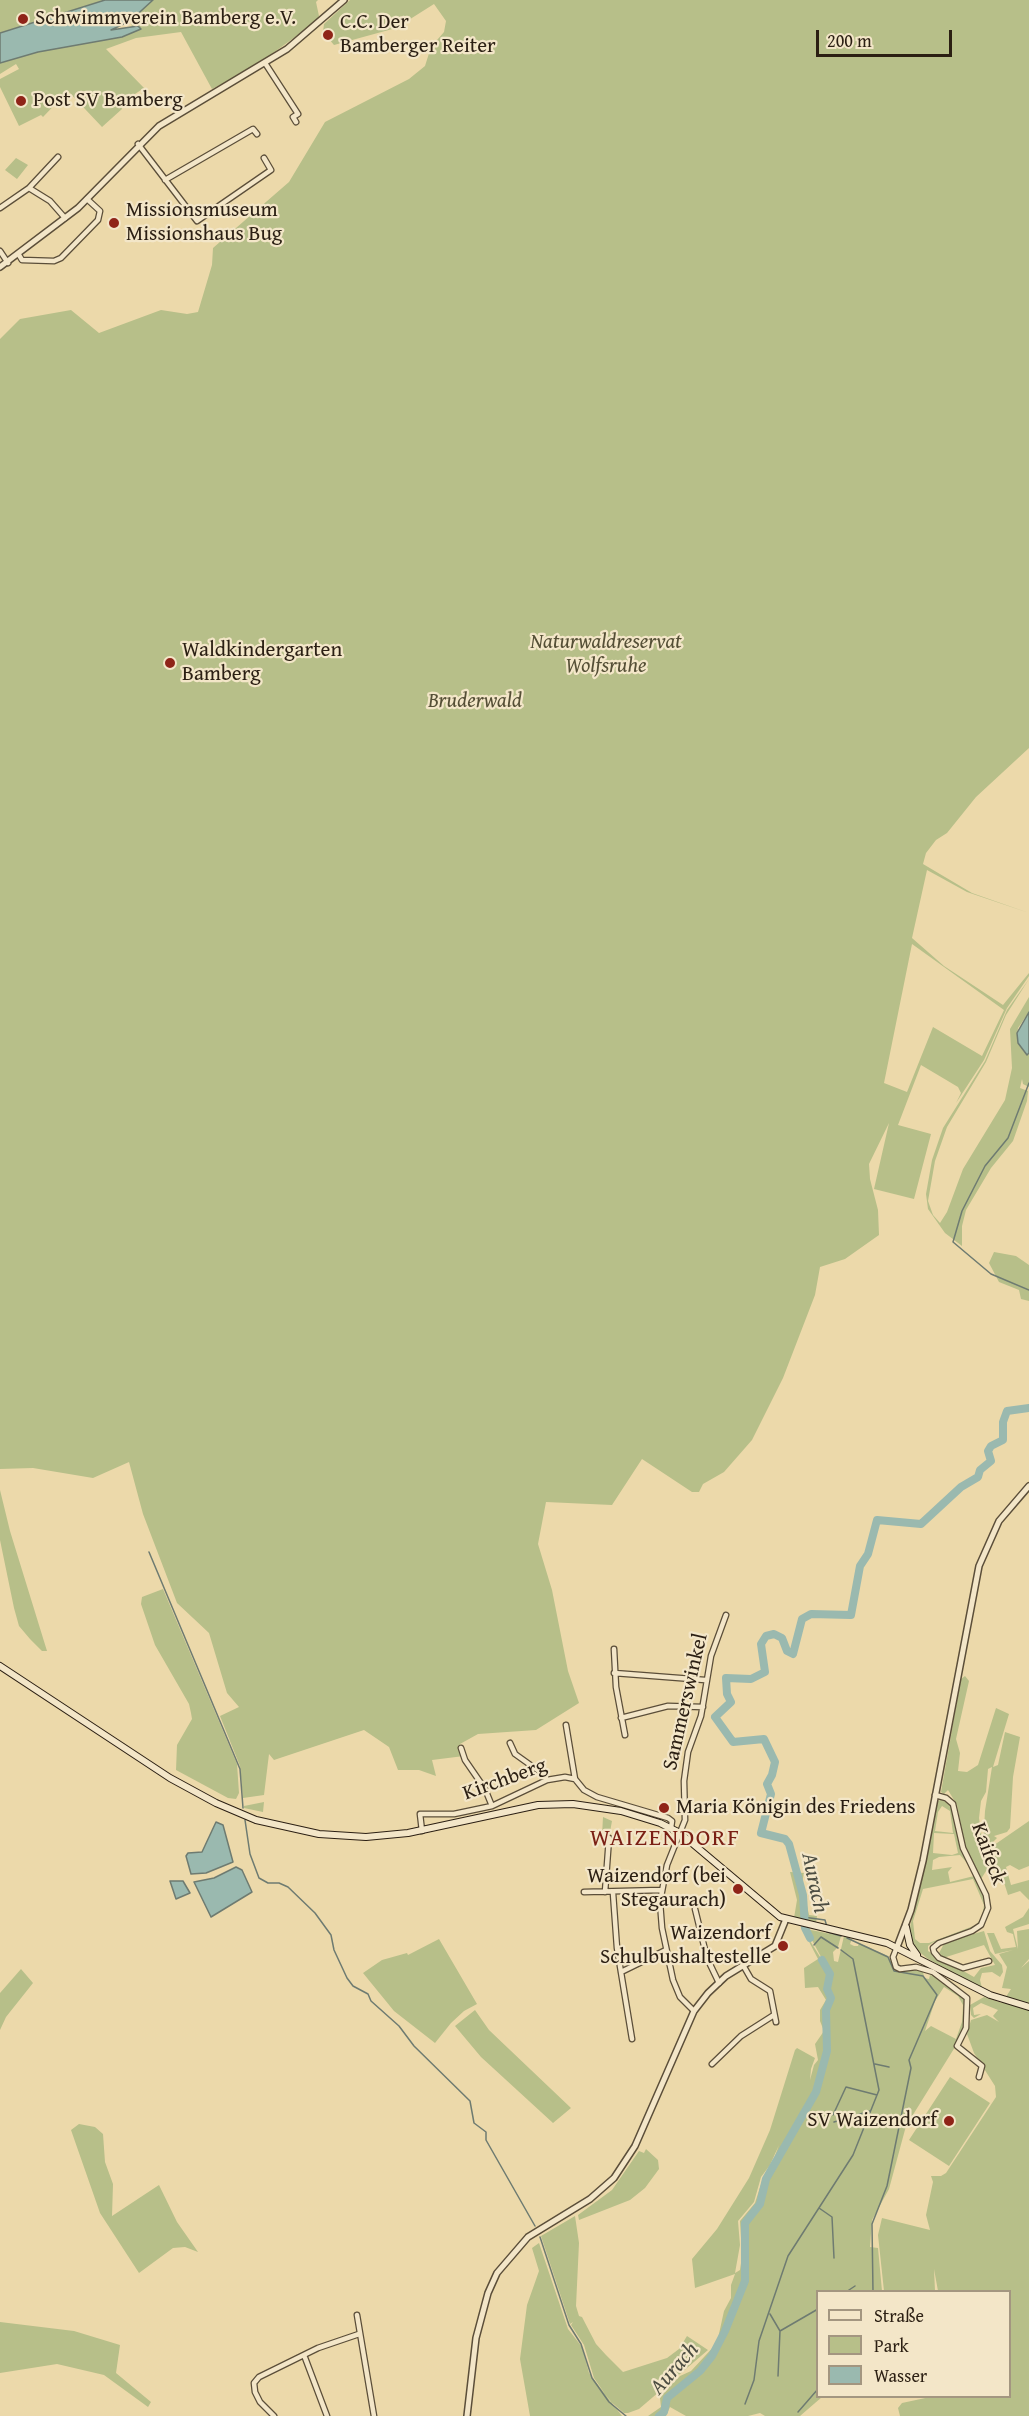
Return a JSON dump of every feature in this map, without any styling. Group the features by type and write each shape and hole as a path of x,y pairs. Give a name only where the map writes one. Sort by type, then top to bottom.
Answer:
{"main road":[{"path":"0,1666 170,1778 240,1814 297,1830 344,1837 422,1831 526,1807 561,1804 619,1810 680,1833 772,1912 786,1919 837,1929 897,1947 983,1992 1029,2007"},
{"path":"906,1927 910,1945 920,1958"}],"street":[{"path":"0,267 19,255 87,199 138,144 159,126 266,63 303,37 344,0"},
{"path":"266,63 298,114 293,117 297,122"},
{"path":"165,180 253,129 257,134"},
{"path":"138,144 197,221 271,170 264,158"},
{"path":"0,208 29,188 58,157"},
{"path":"29,188 50,201 65,218"},
{"path":"19,255 22,260 54,261 62,258 98,220 100,211 87,199"},
{"path":"0,251 8,262"},
{"path":"979,2077 982,2066 957,2046 966,2028 967,1998 933,1972 916,1967 900,1969 896,1967 893,1957 906,1927 923,1861 979,1566 999,1521 1029,1486"},
{"name":"Sammerswinkel","path":"694,2011 680,1997 666,1950 662,1928 661,1890 670,1854 686,1815 686,1763 703,1707 705,1680 711,1656 726,1615"},
{"path":"614,1649 614,1673 625,1735"},
{"path":"614,1673 705,1680"},
{"path":"621,1718 668,1706 703,1707"},
{"path":"566,1725 575,1779"},
{"path":"510,1743 515,1754 543,1774 547,1780"},
{"path":"461,1748 465,1760 485,1789 492,1806"},
{"name":"Kirchberg","path":"422,1831 420,1814 454,1814 492,1806 547,1780 559,1777 575,1779 584,1790 597,1797 668,1818 672,1821 671,1828"},
{"name":"Kaifeck","path":"935,1795 946,1798 953,1804 963,1848 986,1895 988,1908 981,1925 972,1931 939,1942 933,1948 934,1952 939,1958 963,1968 989,1961"},
{"path":"605,1892 609,1838"},
{"path":"584,1892 661,1890"},
{"path":"613,1893 621,1972 632,2038"},
{"path":"695,1909 707,1958 719,1983"},
{"path":"467,2416 476,2338 488,2293 497,2273 528,2237 590,2199 614,2178 635,2146 694,2011 719,1983 775,1946 786,1919"},
{"path":"621,1972 666,1950"},
{"path":"743,1965 751,1978 770,1991 776,2022"},
{"path":"712,2064 741,2036 774,2015"},
{"path":"357,2315 374,2416"},
{"path":"274,2416 260,2402 255,2392 255,2380 304,2355 359,2334"},
{"path":"304,2355 327,2416"}],"green space":[{"name":"Schwimmverein Bamberg e.V.","path":"0,0 105,0 0,33"},
{"path":"153,0 318,0 316,2 319,16 317,21 251,69 212,89 181,32 136,38 106,49 144,88 120,104 122,109 102,127 68,91 43,117 41,115 19,126 0,87 0,79 19,69 16,64 0,74 0,63 38,52 122,37 134,32 130,21"},
{"name":"Bruderwald","path":"350,0 1029,0 1029,748 976,797 947,833 936,840 926,853 923,864 972,893 1029,913 967,892 927,870 912,938 944,966 1003,1005 1029,973 1029,976 1007,1008 984,1060 956,1103 961,1093 958,1087 921,1065 898,1125 931,1134 914,1199 874,1189 889,1123 869,1164 870,1179 878,1210 879,1235 845,1259 820,1267 815,1295 783,1378 752,1440 724,1472 703,1484 699,1492 692,1492 642,1459 612,1505 546,1502 538,1544 552,1590 568,1671 579,1703 536,1730 478,1734 460,1744 464,1756 432,1760 436,1776 419,1770 398,1770 389,1747 364,1730 274,1760 269,1754 264,1795 243,1798 240,1766 220,1716 239,1707 227,1693 209,1633 177,1603 143,1514 129,1462 93,1478 33,1468 0,1469 0,339 20,319 71,310 99,333 161,310 187,314 198,312 212,265 213,248 289,182 325,122 409,79 425,66 431,47 444,32 446,21 434,4 396,28 334,45 323,32 324,24","holes":["912,944 1004,1010 982,1056 933,1027 907,1092 884,1083"]},
{"path":"16,158 28,165 17,179 5,170"},
{"path":"1029,979 1006,1015 986,1062 947,1127 935,1161 928,1201 933,1215 940,1223 947,1212 963,1169 1005,1100 1012,1068 1010,1029 1029,997 1029,1012 1018,1028 1017,1037 1024,1052 1029,1053 1029,1087 1023,1084 1022,1079 1020,1088 1028,1091 1027,1101 1013,1141 991,1168 966,1210 962,1226 962,1246 945,1233 928,1209 926,1194 932,1160 943,1128 985,1061 1007,1010"},
{"path":"994,1252 1016,1256 1029,1265 1029,1301 1021,1299 1019,1290 999,1282 989,1263"},
{"path":"0,1490 10,1531 47,1651 42,1651 19,1626 0,1540"},
{"path":"163,1589 237,1764 239,1793 236,1799 228,1798 176,1770 177,1745 192,1719 191,1713 189,1704 155,1645 141,1604 142,1597"},
{"path":"965,1676 969,1681 956,1739 960,1753 958,1771 967,1772 978,1765 996,1708 1009,1714 993,1767 998,1765 1005,1732 1020,1737 1013,1777 1010,1828 1007,1832 994,1836 997,1838 989,1846 983,1846 984,1852 1029,1821 1029,1866 1019,1870 1010,1865 1006,1867 1011,1885 1029,1880 1029,1900 1020,1891 1008,1895 999,1867 986,1871 981,1879 965,1846 957,1805 948,1790 944,1794 941,1792 961,1679","holes":["992,1767 985,1811 983,1845 979,1818 981,1801 986,1792 988,1769"]},
{"path":"941,1799 949,1802 953,1809 961,1850 967,1863 960,1855 939,1857 933,1860 932,1870 952,1867 948,1872 950,1882 974,1876 983,1892 986,1909 984,1918 976,1927 932,1943 928,1946 928,1951 974,1977 981,1968 995,1965 984,1945 943,1958 939,1953 945,1942 984,1931 990,1951 1002,1965 1003,1972 1000,1977 992,1972 982,1973 980,1980 982,1988 928,1959 912,1946 908,1937 936,1803","holes":["942,1806 950,1811 953,1833 935,1831 938,1812","934,1833 954,1834 958,1853 952,1855 933,1853","973,1879 984,1905 982,1917 976,1925 929,1943 920,1943 915,1939 913,1921 923,1889"]},
{"path":"264,1802 263,1812 244,1808 244,1806"},
{"path":"603,1817 612,1821 609,1837 602,1836"},
{"path":"790,1872 804,1873 802,1883 809,1915 817,1916 816,1923 794,1918 797,1900"},
{"path":"1029,1908 1029,1924 1013,1929 1018,1949 1017,1931 1029,1929 1029,1959 1021,1968 1029,1961 1029,2416 900,2416 898,2408 902,2403 925,2398 1011,2398 1011,2290 938,2290 934,2269 935,2290 884,2290 878,2235 882,2218 930,2230 926,2215 933,2182 931,2176 941,2176 946,2173 996,2097 995,2086 974,2053 967,2034 971,2020 987,2015 999,2022 993,2016 998,2010 981,2003 973,2008 974,2015 981,2014 974,2018 971,2015 970,2005 984,1997 1002,2003 1011,1989 1002,1988 1007,1967 999,1954 1013,1950 995,1954 987,1933 994,1933 1001,1949 1016,1947 1013,1934 1007,1932 1005,1927 1023,1917"},
{"path":"802,1928 827,1968 806,1929 841,1936 838,1947 833,1952 834,1961 838,1962 844,1936 852,1939 850,1944 854,1946 858,1946 859,1943 888,1956 896,1970 923,1971 924,1978 929,1979 930,1975 934,1976 965,2000 965,2026 960,2039 906,2126 889,2189 872,2220 870,2247 878,2248 882,2290 816,2290 816,2398 821,2398 800,2416 765,2416 760,2413 748,2416 686,2416 670,2407 666,2416 648,2416 661,2407 660,2398 663,2393 680,2376 691,2371 717,2343 724,2311 731,2298 731,2285 735,2274 695,2288 692,2259 717,2229 749,2178 770,2130 795,2050 797,2048 815,2058 810,2080 814,2065 818,2060 815,2044 824,2031 820,2021 820,2010 826,2000 818,1987 805,1988 804,1968 818,1959","holes":["944,1987 958,1996 963,2005 962,2022 956,2039 931,2026 925,2031 935,2001","779,2145 771,2167 763,2178 755,2203 740,2221 742,2256 740,2270 735,2273 740,2245 738,2221 754,2202 761,2177 770,2165"]},
{"path":"439,1939 477,2004 464,2011 451,2023 435,2043 394,2011 363,1973 382,1960 407,1953 408,1955"},
{"path":"21,1969 33,1983 6,2017 0,2030 0,1993"},
{"path":"475,2010 489,2030 571,2108 553,2123 481,2057 455,2026"},
{"name":"SV Waizendorf","path":"950,2077 990,2103 949,2166 909,2140"},
{"path":"79,2124 95,2127 103,2134 105,2162 113,2184 112,2216 159,2185 177,2222 198,2252 185,2247 173,2248 139,2273 100,2213 71,2130"},
{"path":"646,2149 658,2160 659,2169 645,2188 630,2200 579,2220 578,2215 612,2190 639,2151 644,2153"},
{"path":"575,2216 579,2243 576,2306 579,2316 582,2317 596,2344 606,2355 623,2372 667,2358 679,2349 687,2336 708,2350 639,2409 628,2413 624,2413 610,2401 594,2378 584,2345 571,2325 573,2322 570,2324 541,2236"},
{"path":"539,2243 568,2329 582,2347 589,2373 622,2416 530,2416 520,2359 527,2305 539,2271 532,2248"},
{"path":"0,2322 74,2331 120,2345 116,2373 151,2402 148,2407 104,2375 57,2364 0,2373"}],"water":[{"path":"105,0 153,0 130,21 111,30 138,26 141,29 122,37 38,52 0,63 0,33"},
{"path":"1029,1012 1029,1053 1027,1055 1018,1043 1017,1033"},
{"path":"216,1822 223,1825 233,1862 206,1873 191,1874 186,1856 188,1853 202,1852"},
{"path":"236,1867 242,1870 252,1892 211,1917 194,1882 214,1878"},
{"path":"170,1881 183,1881 190,1893 176,1899"}],"waterway":[{"path":"1029,1083 1008,1138 985,1166 962,1211 953,1242 991,1274 1029,1290"},
{"name":"Aurach","path":"810,1938 805,1928 803,1895 789,1844 785,1839 761,1833 771,1794 767,1784 775,1762 764,1739 733,1742 715,1717 731,1702 727,1694 726,1678 751,1679 765,1672 761,1644 766,1636 774,1634 782,1638 787,1651 793,1654 802,1619 811,1614 851,1615 860,1566 868,1554 877,1520 921,1524 961,1487 978,1477 980,1470 991,1461 988,1451 991,1446 1003,1440 1003,1422 1007,1411 1029,1408"},
{"path":"149,1552 240,1769 243,1808"},
{"path":"245,1820 250,1854 259,1878 268,1883 279,1883 288,1887 315,1913 331,1935 334,1950 353,1986 368,1994 371,2001 399,2026 414,2046 470,2101 474,2123 486,2132 486,2140 535,2226"},
{"path":"803,1917 825,1920 827,1927"},
{"path":"827,1932 841,1936"},
{"path":"814,1945 821,1937 838,1948"},
{"path":"847,1938 888,1957 894,1971 923,1976 937,1995 909,2060 911,2068 887,2186 872,2224 873,2290"},
{"path":"745,2404 754,2380 759,2341 788,2256 853,2155 879,2090 853,1959 841,1950"},
{"name":"Aurach","path":"659,2416 664,2412 667,2398 700,2371 712,2356 725,2331 745,2281 745,2223 760,2204 766,2179 816,2092 827,2051 826,2010 831,1998 827,1989 830,1974 822,1960"},
{"path":"875,2064 889,2067"},
{"path":"833,2115 846,2087 877,2095"},
{"path":"834,2122 870,2111"},
{"path":"819,2208 832,2217 834,2258"},
{"path":"540,2237 569,2325 581,2344 592,2378 609,2402 626,2416"},
{"path":"849,2290 855,2286"},
{"path":"780,2331 816,2310"},
{"path":"770,2314 780,2331 778,2376"},
{"path":"798,2412 816,2391"}],"place":[{"name":"Schwimmverein Bamberg e.V.","path":"23,19"},
{"name":"C.C. Der Bamberger Reiter","path":"328,35"},
{"name":"Post SV Bamberg","path":"21,101"},
{"name":"Missionsmuseum Missionshaus Bug","path":"114,223"},
{"name":"Waldkindergarten Bamberg","path":"170,663"},
{"name":"Maria Königin des Friedens","path":"664,1808"},
{"name":"Waizendorf (bei Stegaurach)","path":"738,1889"},
{"name":"Waizendorf Schulbushaltestelle","path":"783,1946"},
{"name":"SV Waizendorf","path":"949,2121"}],"district":[{"name":"WAIZENDORF","path":"665,1839"}],"park label":[{"name":"Naturwaldreservat Wolfsruhe","path":"606,655"}]}
